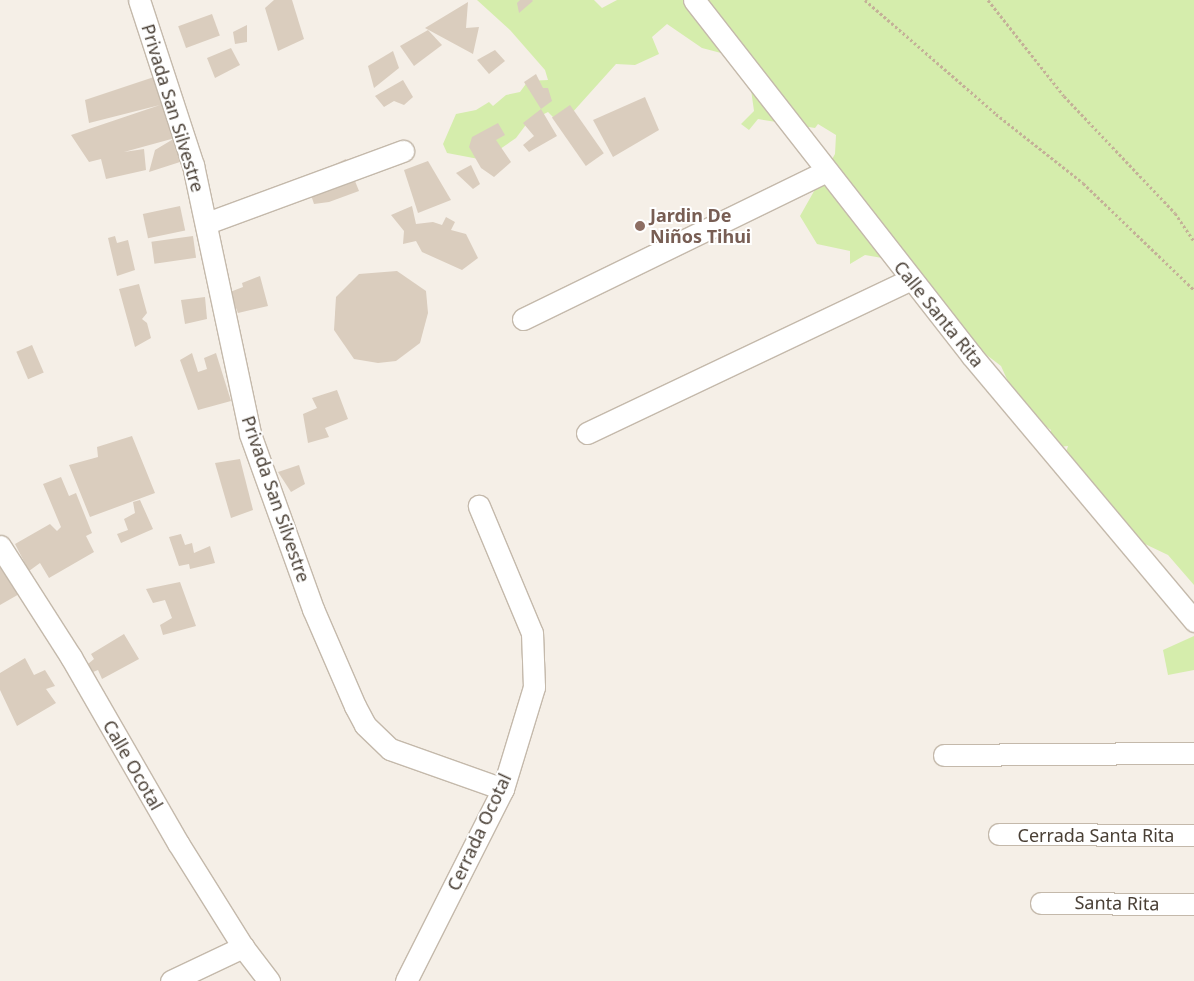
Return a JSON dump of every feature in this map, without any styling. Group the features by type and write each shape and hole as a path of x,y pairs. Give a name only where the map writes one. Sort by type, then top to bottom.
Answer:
{"street":[{"name":"Privada San Silvestre","path":"139,0 192,165 207,223 250,434 313,609 365,725 390,749 503,789"},
{"name":"Calle Santa Rita","path":"694,0 910,278 1194,621"},
{"path":"207,223 403,151"},
{"path":"523,319 826,172"},
{"path":"587,433 910,278"},
{"name":"Cerrada Ocotal","path":"406,981 503,789 534,687 532,633 479,506"},
{"name":"Calle Ocotal","path":"0,546 71,657 178,843 243,947 270,981"},
{"path":"944,755 1194,753"},
{"name":"Cerrada Santa Rita","path":"999,834 1194,835"},
{"name":"Santa Rita","path":"1041,903 1194,904"},
{"path":"171,981 243,947"}],"path":[{"path":"865,0 996,114 1083,184 1194,290"},
{"path":"988,0 1064,96 1175,213 1194,241"}],"green space":[{"path":"477,0 594,0 602,8 617,0 1194,0 1194,585 1168,555 1145,544 1118,537 1064,458 1068,446 1050,448 1051,430 1019,406 1001,366 954,330 888,259 865,255 850,264 850,251 817,244 800,216 835,154 836,135 818,124 815,128 758,119 749,130 741,124 754,111 749,75 721,53 702,48 667,24 652,37 659,54 635,65 616,64 571,114 553,117 548,112 528,122 516,138 484,160 447,153 443,144 456,114 476,110 489,102 493,106 506,95 520,92 528,81 548,80 545,70 510,30"},
{"path":"1194,636 1194,670 1168,675 1163,650"}],"building":[{"path":"274,0 292,0 304,39 278,51 265,8"},
{"path":"520,0 533,1 519,13 517,3"},
{"path":"468,2 466,28 479,27 473,54 425,28"},
{"path":"212,14 220,36 186,48 178,26"},
{"path":"247,25 247,42 235,44 233,32"},
{"path":"428,30 442,45 414,66 400,46"},
{"path":"231,48 240,65 215,78 207,58"},
{"path":"495,50 505,61 489,74 477,60"},
{"path":"393,51 399,68 374,88 368,66"},
{"path":"536,74 543,88 548,88 552,101 541,109 524,82"},
{"path":"157,76 175,138 124,152 144,149 146,170 106,179 101,159 89,162 71,135 160,105 89,123 85,100"},
{"path":"403,80 413,97 404,105 394,101 384,107 375,96"},
{"path":"645,97 659,130 613,157 593,120"},
{"path":"570,105 604,153 586,166 552,118"},
{"path":"541,109 557,136 529,152 523,145 534,136 523,123"},
{"path":"498,123 505,135 496,140 511,162 494,177 481,168 469,147 472,137"},
{"path":"175,138 180,162 149,172 155,150"},
{"path":"346,159 359,191 329,202 314,204 310,192 314,174"},
{"path":"428,161 451,200 418,213 404,170"},
{"path":"471,165 480,184 473,189 456,173"},
{"path":"180,206 185,230 148,238 143,214"},
{"path":"412,206 416,224 433,222 442,225 446,217 455,222 451,230 466,234 478,258 462,270 422,252 416,241 403,244 404,231 391,215"},
{"path":"115,236 117,243 128,240 135,270 117,276 108,238"},
{"path":"193,236 196,258 154,264 151,242"},
{"path":"397,271 426,291 428,313 420,343 396,361 378,363 354,359 334,330 336,297 359,274"},
{"path":"260,276 268,306 238,313 234,303 231,303 230,292 243,287 242,283"},
{"path":"139,284 147,313 142,319 147,323 151,338 135,347 119,289"},
{"path":"205,297 207,319 185,324 181,300"},
{"path":"32,345 44,373 28,379 16,352"},
{"path":"192,353 198,372 207,369 204,358 216,353 231,401 198,410 180,360"},
{"path":"337,390 348,419 325,428 329,437 308,443 303,414 317,408 312,398"},
{"path":"132,436 155,493 90,517 69,465 98,457 97,447"},
{"path":"240,459 253,510 231,518 215,463"},
{"path":"299,465 305,484 291,492 278,472"},
{"path":"61,477 69,496 76,493 92,533 86,536 94,552 49,578 40,563 29,571 15,544 50,524 57,531 61,527 43,484"},
{"path":"140,500 153,529 121,543 117,534 128,530 124,519 135,513 133,502"},
{"path":"181,534 185,545 192,543 194,553 210,546 215,563 190,569 189,564 179,566 169,537"},
{"path":"2,565 21,593 0,605 0,567"},
{"path":"180,582 196,626 163,635 160,625 172,618 165,600 153,603 146,589"},
{"path":"124,634 139,659 102,679 98,670 93,672 88,664 94,659 91,654"},
{"path":"25,658 34,675 45,670 55,686 46,689 56,703 17,726 0,690 0,673"}],"place":[{"name":"Jardin De Niños Tihui","path":"640,226"}]}
